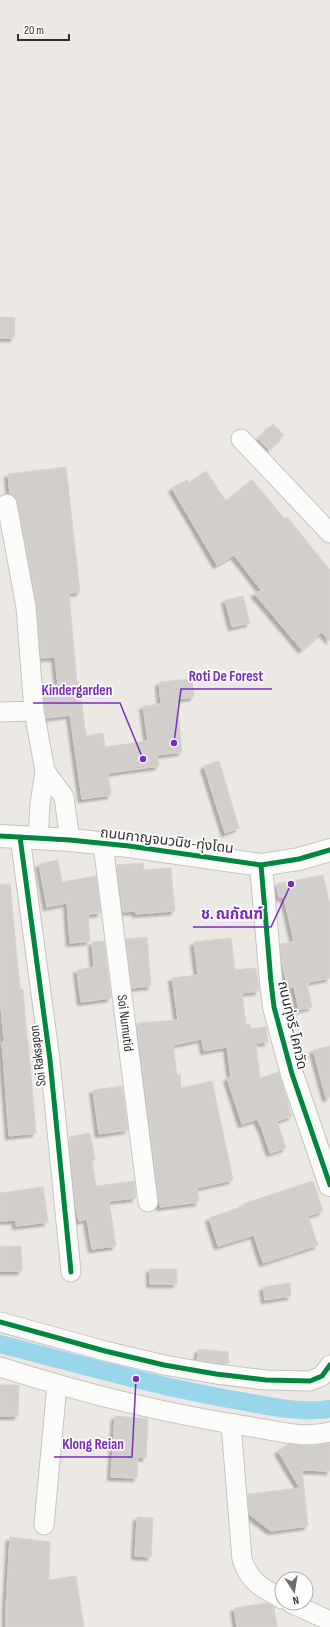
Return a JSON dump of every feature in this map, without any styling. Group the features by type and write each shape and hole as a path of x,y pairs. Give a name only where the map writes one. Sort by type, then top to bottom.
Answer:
{"street":[{"path":"241,439 330,533"},
{"path":"0,529 7,504 26,607 34,711 46,771 64,797 70,840"},
{"path":"0,712 34,711"},
{"name":"Soi Raksapon","path":"46,771 40,804 19,838 50,1060 71,1272"},
{"name":"ถนนกาญจนวนิช-ทุ่งโดน","path":"19,838 70,840 261,865 299,859 330,850"},
{"name":"Soi Numutid","path":"103,844 148,1202"},
{"name":"ถนนทุ่งรี-โคกวัด","path":"261,865 274,1007 292,1074 330,1185"},
{"path":"0,1322 112,1353 164,1365 216,1374 266,1380 310,1381 322,1376 330,1365"},
{"path":"0,1367 57,1385 231,1424 308,1435 330,1432"},
{"path":"44,1525 57,1385"},
{"path":"231,1424 242,1559 245,1569 251,1578 274,1594"},
{"path":"308,1611 330,1621"}],"building":[{"path":"0,317 15,318 14,338 0,338"},
{"path":"273,424 284,435 269,450 258,439"},
{"path":"66,467 80,592 69,593 77,683 79,682 86,736 103,733 105,747 148,741 143,706 161,704 159,682 192,679 194,697 177,699 182,752 157,755 159,766 108,773 111,795 82,799 70,715 46,718 43,687 58,685 55,657 41,658 37,605 18,502 15,497 10,494 8,474"},
{"path":"206,471 226,501 252,480 285,519 287,517 330,570 330,641 322,632 302,650 254,593 262,591 234,555 217,565 172,488 187,480 189,483"},
{"path":"243,596 250,623 232,627 225,600"},
{"path":"219,761 239,828 225,833 204,766"},
{"path":"58,860 62,882 96,876 101,913 88,914 90,941 70,943 67,903 47,907 39,864"},
{"path":"143,863 144,870 171,868 175,911 136,914 135,911 123,912 117,865"},
{"path":"323,875 330,906 330,978 309,982 307,985 312,1007 299,1010 294,987 288,988 282,963 280,944 294,942 284,897 279,898 276,884"},
{"path":"10,884 20,989 23,989 36,1133 9,1136 0,995 0,885"},
{"path":"147,937 151,986 132,988 126,939"},
{"path":"231,938 235,970 256,968 259,991 242,993 246,1025 250,1024 251,1029 266,1027 268,1042 256,1043 260,1078 279,1072 292,1116 277,1121 286,1148 270,1153 261,1126 257,1119 242,1124 227,1078 231,1077 227,1047 204,1051 202,1039 173,1045 177,1075 180,1074 181,1088 212,1081 233,1180 197,1188 199,1202 160,1207 137,1023 178,1020 172,978 198,975 194,942"},
{"path":"104,941 111,998 81,1002 77,970 94,967 92,942"},
{"path":"330,1046 330,1097 326,1098 313,1050"},
{"path":"122,1086 128,1130 99,1134 93,1090"},
{"path":"90,1133 95,1160 92,1161 96,1186 134,1181 136,1198 109,1201 116,1246 92,1249 87,1219 79,1221 76,1207 69,1137"},
{"path":"313,1181 323,1211 308,1216 318,1245 263,1263 254,1235 218,1246 209,1218 244,1206 243,1204"},
{"path":"43,1187 48,1222 16,1226 16,1220 0,1221 0,1193"},
{"path":"21,1246 22,1271 0,1271 0,1247"},
{"path":"150,1269 177,1269 177,1284 150,1284"},
{"path":"290,1283 291,1296 265,1300 263,1287"},
{"path":"199,1349 229,1352 228,1364 197,1360"},
{"path":"0,1385 19,1385 18,1416 0,1416"},
{"path":"115,1416 148,1419 146,1458 138,1457 137,1478 111,1477"},
{"path":"330,1443 330,1471 302,1470 308,1526 271,1531 249,1514 248,1494 300,1488 278,1451 289,1444 310,1446"},
{"path":"137,1517 153,1518 151,1557 135,1556"},
{"path":"10,1537 50,1542 49,1580 76,1576 84,1627 6,1627"},
{"path":"267,1603 274,1607 277,1627 237,1627 234,1608"}],"waterway":[{"path":"0,1344 122,1376 184,1390 288,1409 330,1409"}],"cycle path":[{"path":"0,836 70,840 129,846 261,865 299,859 330,850"},
{"path":"20,837 50,1060 71,1272"},
{"path":"261,865 274,1007 292,1074 330,1185"},
{"path":"0,1322 105,1351 164,1365 216,1374 266,1380 310,1381 322,1376 330,1365"}],"place":[{"name":"Roti De Forest","path":"174,743"},
{"name":"Kindergarden","path":"143,759"},
{"name":"ช. ณกัณฑ์","path":"291,884"},
{"name":"Klong Reian","path":"136,1379"}]}
